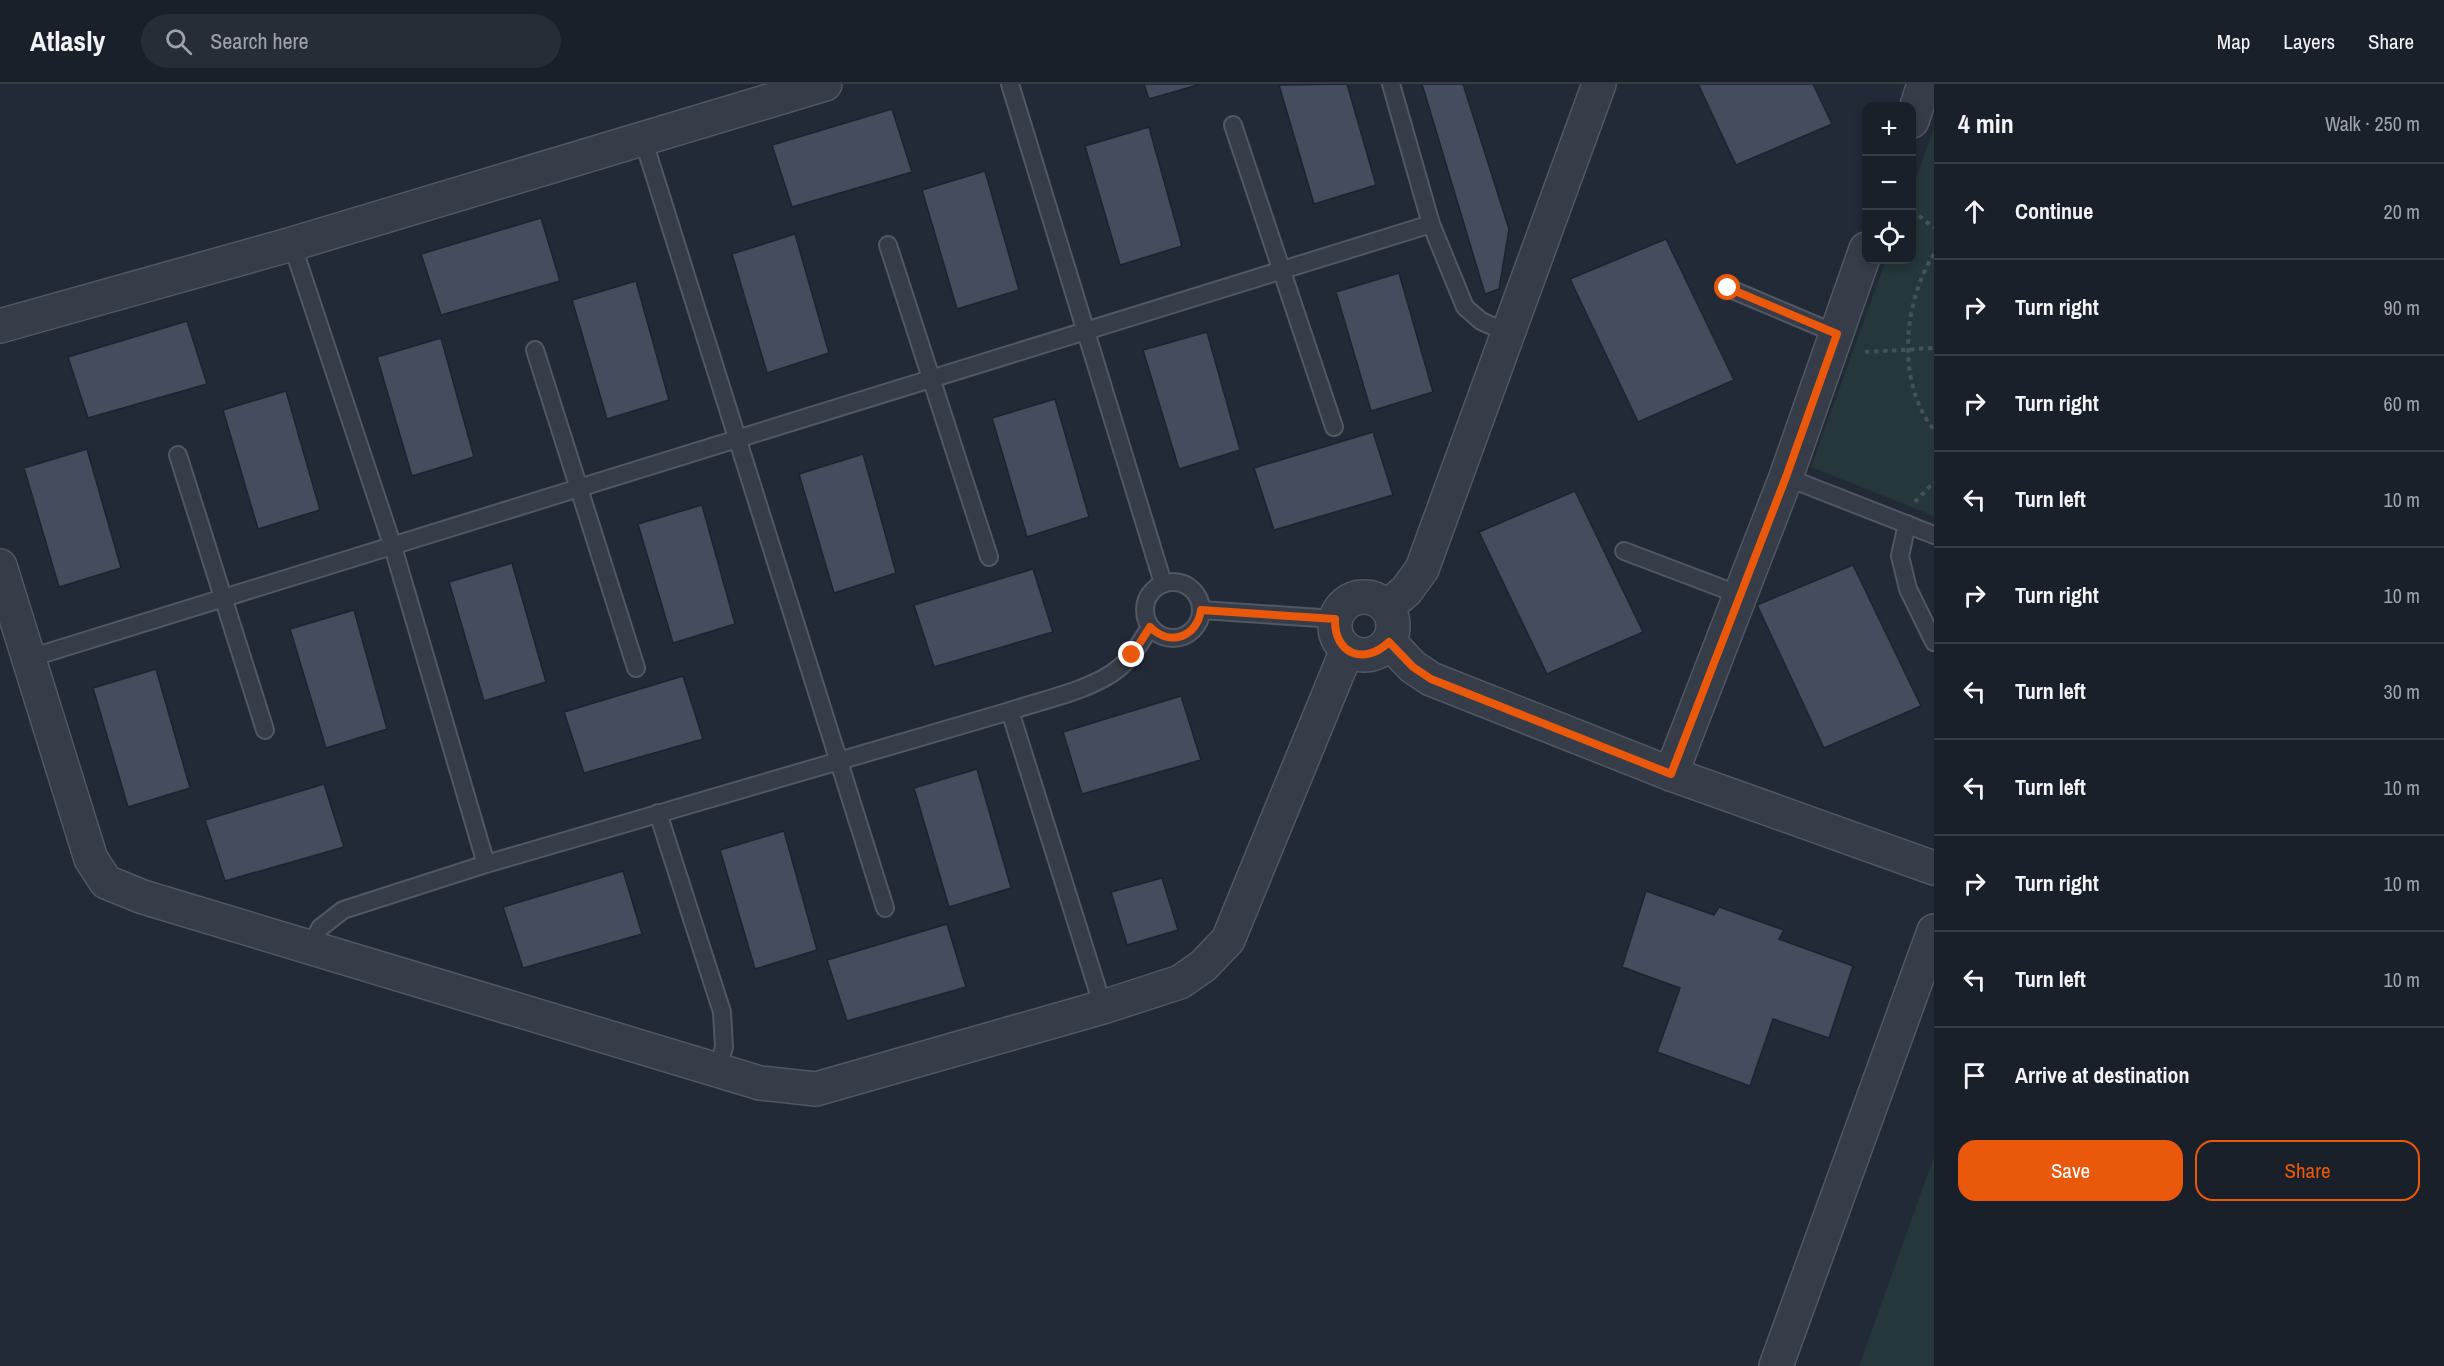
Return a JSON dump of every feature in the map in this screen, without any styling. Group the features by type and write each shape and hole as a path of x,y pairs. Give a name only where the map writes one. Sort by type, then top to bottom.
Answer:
{"street":[{"path":"0,326 292,244 825,84"},
{"path":"1387,608 1406,591 1422,569 1599,84"},
{"path":"1671,774 1786,477 1862,261"},
{"path":"0,566 91,859 106,882 142,897 760,1083 816,1089 1103,1007 1180,982 1203,966 1228,940 1347,650"},
{"path":"1358,598 1377,599 1387,608 1393,625 1389,642 1380,651 1370,655 1358,655 1347,650 1339,642 1334,631 1335,619 1341,608 1358,598"},
{"path":"1389,642 1413,667 1431,679 1671,774 1934,868"},
{"path":"1776,1366 1934,931"}],"lane":[{"path":"1010,84 1163,583"},
{"path":"1391,84 1431,224 1465,307 1481,321 1508,333"},
{"path":"1233,125 1334,427"},
{"path":"644,139 885,908"},
{"path":"30,658 1431,224"},
{"path":"292,244 393,547 486,864"},
{"path":"888,245 989,557"},
{"path":"1728,288 1837,334"},
{"path":"535,350 636,668"},
{"path":"178,455 265,730"},
{"path":"1786,477 1934,535"},
{"path":"1907,524 1900,555 1908,589 1934,642"},
{"path":"1624,550 1740,595"},
{"path":"1163,583 1181,583 1189,586 1200,601 1201,610 1196,626 1182,637 1165,637 1150,627 1146,620 1145,602 1155,588 1163,583"},
{"path":"1201,610 1335,619"},
{"path":"311,947 320,928 343,910 486,864 838,759 1010,711 1094,683 1118,669 1132,655 1150,627"},
{"path":"1010,711 1103,1007"},
{"path":"658,813 722,1012 724,1047 718,1070"}],"path":[{"path":"1916,214 1934,228"},
{"path":"1934,254 1923,271 1910,310 1907,350 1914,390 1934,430"},
{"path":"1864,352 1934,348"},
{"path":"1911,507 1934,482"}],"shaded area":[{"path":"1934,128 1934,516 1811,467 1885,264 1916,264 1916,179"},
{"path":"1934,1157 1934,1366 1859,1366"}],"building":[{"path":"1144,84 1201,84 1149,99"},
{"path":"1347,84 1376,185 1314,204 1279,85"},
{"path":"1422,84 1463,84 1509,229 1499,289 1485,294"},
{"path":"1698,84 1813,84 1832,124 1736,165"},
{"path":"892,109 912,172 792,207 772,145"},
{"path":"1149,127 1182,246 1120,265 1085,146"},
{"path":"985,171 1019,290 957,309 922,190"},
{"path":"541,218 560,281 441,315 421,254"},
{"path":"795,234 829,353 767,373 732,254"},
{"path":"1666,239 1734,380 1638,422 1570,279"},
{"path":"1399,273 1433,392 1371,411 1336,292"},
{"path":"636,281 669,400 607,419 572,300"},
{"path":"187,321 207,384 88,418 68,357"},
{"path":"1207,332 1240,450 1179,469 1143,350"},
{"path":"441,338 474,457 412,476 377,357"},
{"path":"286,391 320,510 258,529 223,410"},
{"path":"1055,399 1089,517 1027,537 992,418"},
{"path":"1373,432 1393,495 1274,530 1254,468"},
{"path":"87,449 121,568 59,587 24,468"},
{"path":"863,454 896,573 834,593 799,474"},
{"path":"1575,491 1643,632 1547,674 1479,532"},
{"path":"702,505 735,624 673,643 638,524"},
{"path":"512,563 546,682 484,701 449,582"},
{"path":"1853,565 1921,706 1824,748 1757,605"},
{"path":"1033,569 1053,632 934,667 914,605"},
{"path":"354,610 387,729 326,748 290,629"},
{"path":"156,669 190,788 128,807 93,688"},
{"path":"683,676 703,739 584,773 564,712"},
{"path":"1181,696 1201,760 1082,794 1063,732"},
{"path":"977,769 1011,888 949,907 914,788"},
{"path":"324,784 344,847 225,881 205,820"},
{"path":"784,831 817,950 755,969 720,850"},
{"path":"623,871 642,934 523,968 503,907"},
{"path":"1162,878 1178,930 1127,945 1111,892"},
{"path":"1646,891 1714,915 1719,907 1784,930 1779,939 1853,966 1829,1038 1773,1019 1750,1086 1657,1052 1680,988 1622,967"},
{"path":"947,924 966,987 847,1021 827,960"}],"route":[{"path":"1132,655 1150,627 1165,637 1182,637 1196,626 1201,610 1335,619 1334,631 1339,642 1347,650 1358,655 1370,655 1380,651 1389,642 1413,667 1431,679 1671,774 1786,477 1837,334 1728,288"}]}
